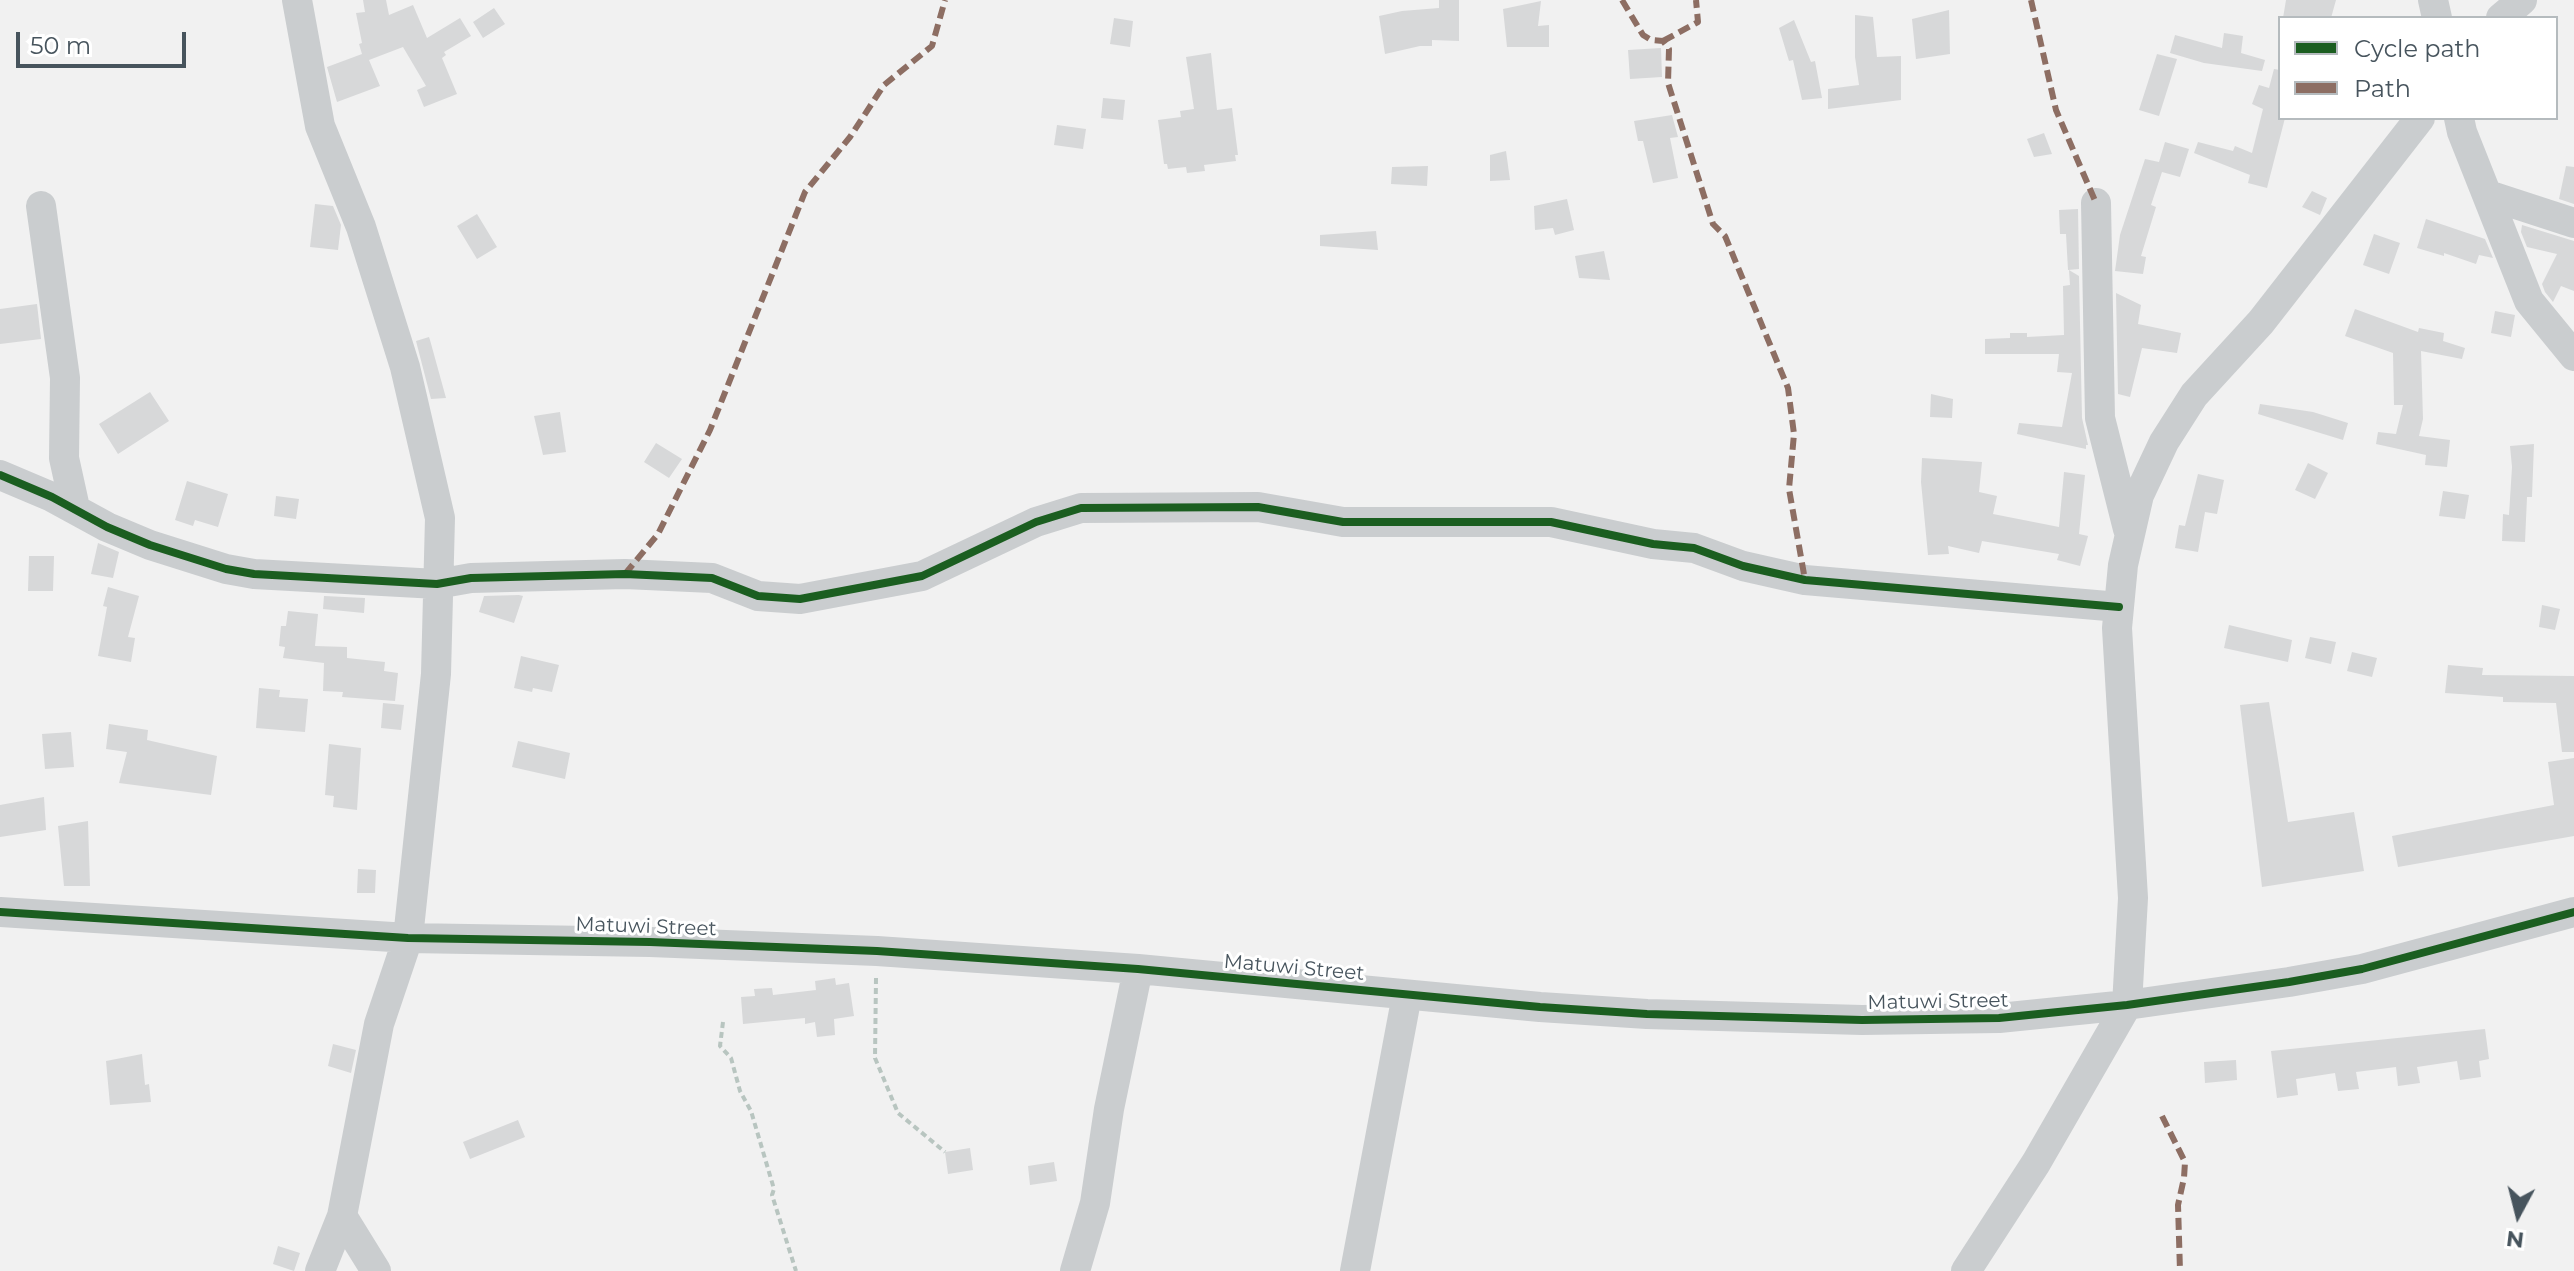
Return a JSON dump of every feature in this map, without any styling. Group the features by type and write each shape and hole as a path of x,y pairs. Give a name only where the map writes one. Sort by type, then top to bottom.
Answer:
{"street":[{"path":"297,0 320,126 361,227 405,367 440,518 436,674 408,938 379,1024 342,1216 320,1271"},
{"path":"2503,16 2522,0"},
{"path":"1966,1271 2036,1163 2127,1005 2133,898 2117,628 2123,565 2139,495 2164,442 2194,395 2261,322 2418,120"},
{"path":"2459,120 2529,301 2574,356"},
{"path":"2488,195 2574,223"},
{"path":"2096,203 2100,418 2130,536"},
{"path":"41,206 65,378 64,458 75,508"},
{"path":"0,475 150,545 226,569 254,574 437,584 471,578 625,574 712,578 758,596 800,599 922,576 1036,522 1081,508 1258,507 1343,522 1551,522 1653,544 1694,548 1743,566 1805,580 2119,607"},
{"name":"Matuwi Street","path":"0,912 408,938 650,942 877,951 1138,969 1647,1014 1862,1020 1999,1018 2127,1005 2362,969 2574,912"},
{"path":"1075,1271 1095,1203 1109,1109 1138,969"},
{"path":"1355,1271 1407,995"},
{"path":"342,1216 376,1271"}],"path":[{"path":"877,951 875,1058 898,1113 945,1152"},
{"path":"723,1022 720,1046 731,1058 740,1091 751,1111 774,1189 772,1195 796,1271"}],"building":[{"path":"363,0 386,0 389,15 413,5 427,38 460,18 471,36 444,52 446,55 442,58 457,94 424,107 417,90 426,86 403,47 369,60 380,86 337,102 327,67 362,54 356,13 365,12"},
{"path":"1439,0 1459,0 1459,41 1432,40 1432,46 1385,54 1379,16 1439,8"},
{"path":"2286,0 2336,0 2332,16 2283,16"},
{"path":"1541,1 1538,26 1549,25 1549,47 1507,47 1503,9"},
{"path":"494,8 505,24 483,38 473,22"},
{"path":"1949,10 1950,54 1916,59 1912,19"},
{"path":"1855,15 1873,17 1877,57 1901,56 1901,100 1828,109 1828,89 1859,85"},
{"path":"1114,18 1133,21 1130,47 1110,44"},
{"path":"1794,20 1811,62 1815,61 1822,98 1802,100 1793,60 1789,61 1779,28"},
{"path":"2224,33 2243,36 2241,53 2265,60 2262,71 2204,63 2170,53 2175,35 2222,48"},
{"path":"1661,48 1662,77 1630,79 1628,50"},
{"path":"1211,53 1217,110 1232,108 1238,155 1235,155 1236,161 1204,165 1205,171 1187,173 1186,167 1168,169 1164,164 1158,120 1181,117 1180,111 1194,109 1186,57"},
{"path":"2157,54 2177,59 2159,116 2139,110"},
{"path":"2274,69 2278,70 2278,120 2284,120 2267,188 2248,183 2250,175 2194,153 2198,142 2233,151 2235,146 2252,153 2263,109 2252,104 2259,85 2269,88"},
{"path":"1103,98 1125,100 1123,120 1101,118"},
{"path":"1672,115 1678,137 1670,138 1678,178 1653,183 1643,141 1638,141 1634,121"},
{"path":"1057,125 1086,129 1083,149 1054,145"},
{"path":"2044,133 2052,154 2034,157 2027,139"},
{"path":"2165,142 2189,149 2180,177 2162,172 2151,205 2156,207 2141,256 2146,257 2143,274 2115,271 2120,235 2145,159 2159,162"},
{"path":"1506,151 1510,180 1490,181 1490,155"},
{"path":"1428,166 1427,186 1391,184 1392,167"},
{"path":"2566,166 2574,167 2574,204 2559,199"},
{"path":"2312,191 2327,198 2320,215 2302,207"},
{"path":"1567,199 1574,230 1555,235 1553,228 1535,230 1534,206"},
{"path":"315,204 333,206 341,225 338,250 310,247"},
{"path":"2078,209 2079,269 2068,270 2066,234 2060,234 2059,210"},
{"path":"477,214 497,247 477,259 457,226"},
{"path":"2426,219 2485,239 2493,258 2479,255 2476,264 2417,248"},
{"path":"2522,225 2574,241 2574,291 2561,286 2553,302 2545,292 2542,284 2557,254 2527,247 2521,232"},
{"path":"1376,231 1378,250 1320,246 1320,235"},
{"path":"2374,234 2400,243 2389,274 2363,265"},
{"path":"1604,251 1610,280 1579,278 1575,256"},
{"path":"2069,270 2079,276 2082,418 2088,445 2086,449 2017,434 2019,423 2062,427 2072,373 2057,372 2059,354 1985,354 1985,339 2010,338 2010,333 2027,333 2027,337 2064,335 2063,286 2070,285"},
{"path":"2116,293 2141,305 2138,324 2181,333 2177,353 2142,348 2130,397 2118,394"},
{"path":"37,304 41,339 0,344 0,309"},
{"path":"2355,309 2418,332 2419,328 2444,333 2443,341 2465,348 2462,359 2421,351 2423,419 2419,436 2450,440 2447,467 2425,465 2426,455 2376,444 2378,432 2396,434 2403,405 2394,405 2393,353 2345,336"},
{"path":"2495,311 2515,315 2511,337 2491,333"},
{"path":"429,337 446,398 431,399 416,341"},
{"path":"150,392 169,421 118,454 99,424"},
{"path":"1931,394 1953,399 1952,418 1930,417"},
{"path":"2260,404 2313,412 2348,423 2343,440 2258,414"},
{"path":"560,412 566,452 543,455 534,416"},
{"path":"656,443 682,459 669,478 644,462"},
{"path":"2534,444 2532,497 2527,497 2525,542 2502,541 2503,514 2509,515 2510,446"},
{"path":"1922,458 1982,462 1979,492 1997,496 1993,514 2059,527 2064,472 2085,475 2079,534 2088,536 2080,566 2057,560 2059,554 1982,541 1979,553 1948,546 1949,554 1928,555 1921,482"},
{"path":"2308,463 2328,473 2315,499 2295,490"},
{"path":"2198,474 2224,480 2217,514 2205,512 2198,552 2175,548 2179,525 2185,526"},
{"path":"187,481 228,494 218,527 195,520 193,526 175,520"},
{"path":"2443,491 2469,495 2465,519 2439,516"},
{"path":"276,496 299,499 296,519 274,516"},
{"path":"98,543 119,552 113,578 91,574"},
{"path":"29,556 54,556 53,591 28,591"},
{"path":"108,587 139,596 128,637 135,638 131,662 98,656"},
{"path":"324,596 365,598 364,613 323,609"},
{"path":"484,596 523,596 514,623 479,612"},
{"path":"2542,605 2560,609 2555,630 2539,627"},
{"path":"288,611 318,614 315,646 347,647 347,658 385,662 384,671 398,673 395,701 342,697 343,692 323,691 324,663 283,658 285,647 279,646 281,626 286,626"},
{"path":"2229,625 2292,640 2288,662 2224,648"},
{"path":"2310,637 2336,642 2331,664 2305,658"},
{"path":"2352,652 2377,658 2372,677 2347,671"},
{"path":"521,656 559,665 552,692 514,688"},
{"path":"2448,665 2483,668 2482,675 2574,676 2574,752 2562,752 2556,703 2503,702 2503,697 2445,693"},
{"path":"259,688 280,690 279,697 308,699 305,732 256,728"},
{"path":"2269,702 2288,822 2354,812 2364,871 2262,887 2240,705"},
{"path":"383,703 404,705 401,730 381,728"},
{"path":"109,724 148,730 147,740 217,756 211,795 119,783 127,752 106,749"},
{"path":"71,732 74,767 45,769 42,734"},
{"path":"518,741 570,753 565,779 512,767"},
{"path":"329,744 361,748 357,810 333,807 334,796 325,795"},
{"path":"2574,758 2574,836 2398,867 2392,836 2554,805 2548,762"},
{"path":"44,797 46,830 0,837 0,805"},
{"path":"88,821 90,886 64,886 58,826"},
{"path":"358,869 376,870 375,893 357,893"},
{"path":"835,978 836,985 849,983 854,1016 834,1019 835,1035 817,1037 815,1022 805,1024 805,1018 743,1024 741,997 755,996 754,989 772,988 773,995 816,990 815,981"},
{"path":"2485,1029 2489,1059 2479,1061 2481,1077 2460,1080 2457,1061 2417,1067 2420,1083 2398,1086 2396,1067 2356,1072 2359,1089 2338,1091 2335,1073 2296,1079 2298,1095 2277,1098 2271,1051"},
{"path":"333,1044 356,1050 351,1073 328,1066"},
{"path":"142,1054 145,1085 149,1084 151,1102 110,1105 106,1061"},
{"path":"2236,1060 2237,1080 2205,1083 2204,1062"},
{"path":"518,1120 525,1137 470,1159 463,1142"},
{"path":"970,1148 973,1170 948,1174 945,1152"},
{"path":"1054,1162 1057,1181 1030,1185 1028,1166"},
{"path":"278,1246 300,1253 294,1271 273,1264"}],"marked path":[{"path":"625,574 658,534 710,430 805,192 850,137 884,85 932,46 945,0"},
{"path":"1622,0 1643,35 1651,40 1663,41 1669,49 1668,83 1713,224 1725,236 1788,388 1794,434 1789,489 1805,580"},
{"path":"1663,41 1698,22 1696,0"},
{"path":"2031,0 2056,110 2096,203"},
{"path":"2162,1116 2185,1162 2178,1205 2180,1271"}],"cycle path":[{"path":"0,475 150,545 226,569 254,574 437,584 471,578 625,574 712,578 758,596 800,599 922,576 1036,522 1081,508 1258,507 1343,522 1551,522 1653,544 1694,548 1743,566 1805,580 2119,607"},
{"path":"0,912 408,938 650,942 877,951 1138,969 1540,1007 1647,1014 1862,1020 1999,1018 2127,1005 2289,982 2362,969 2574,912"}]}
